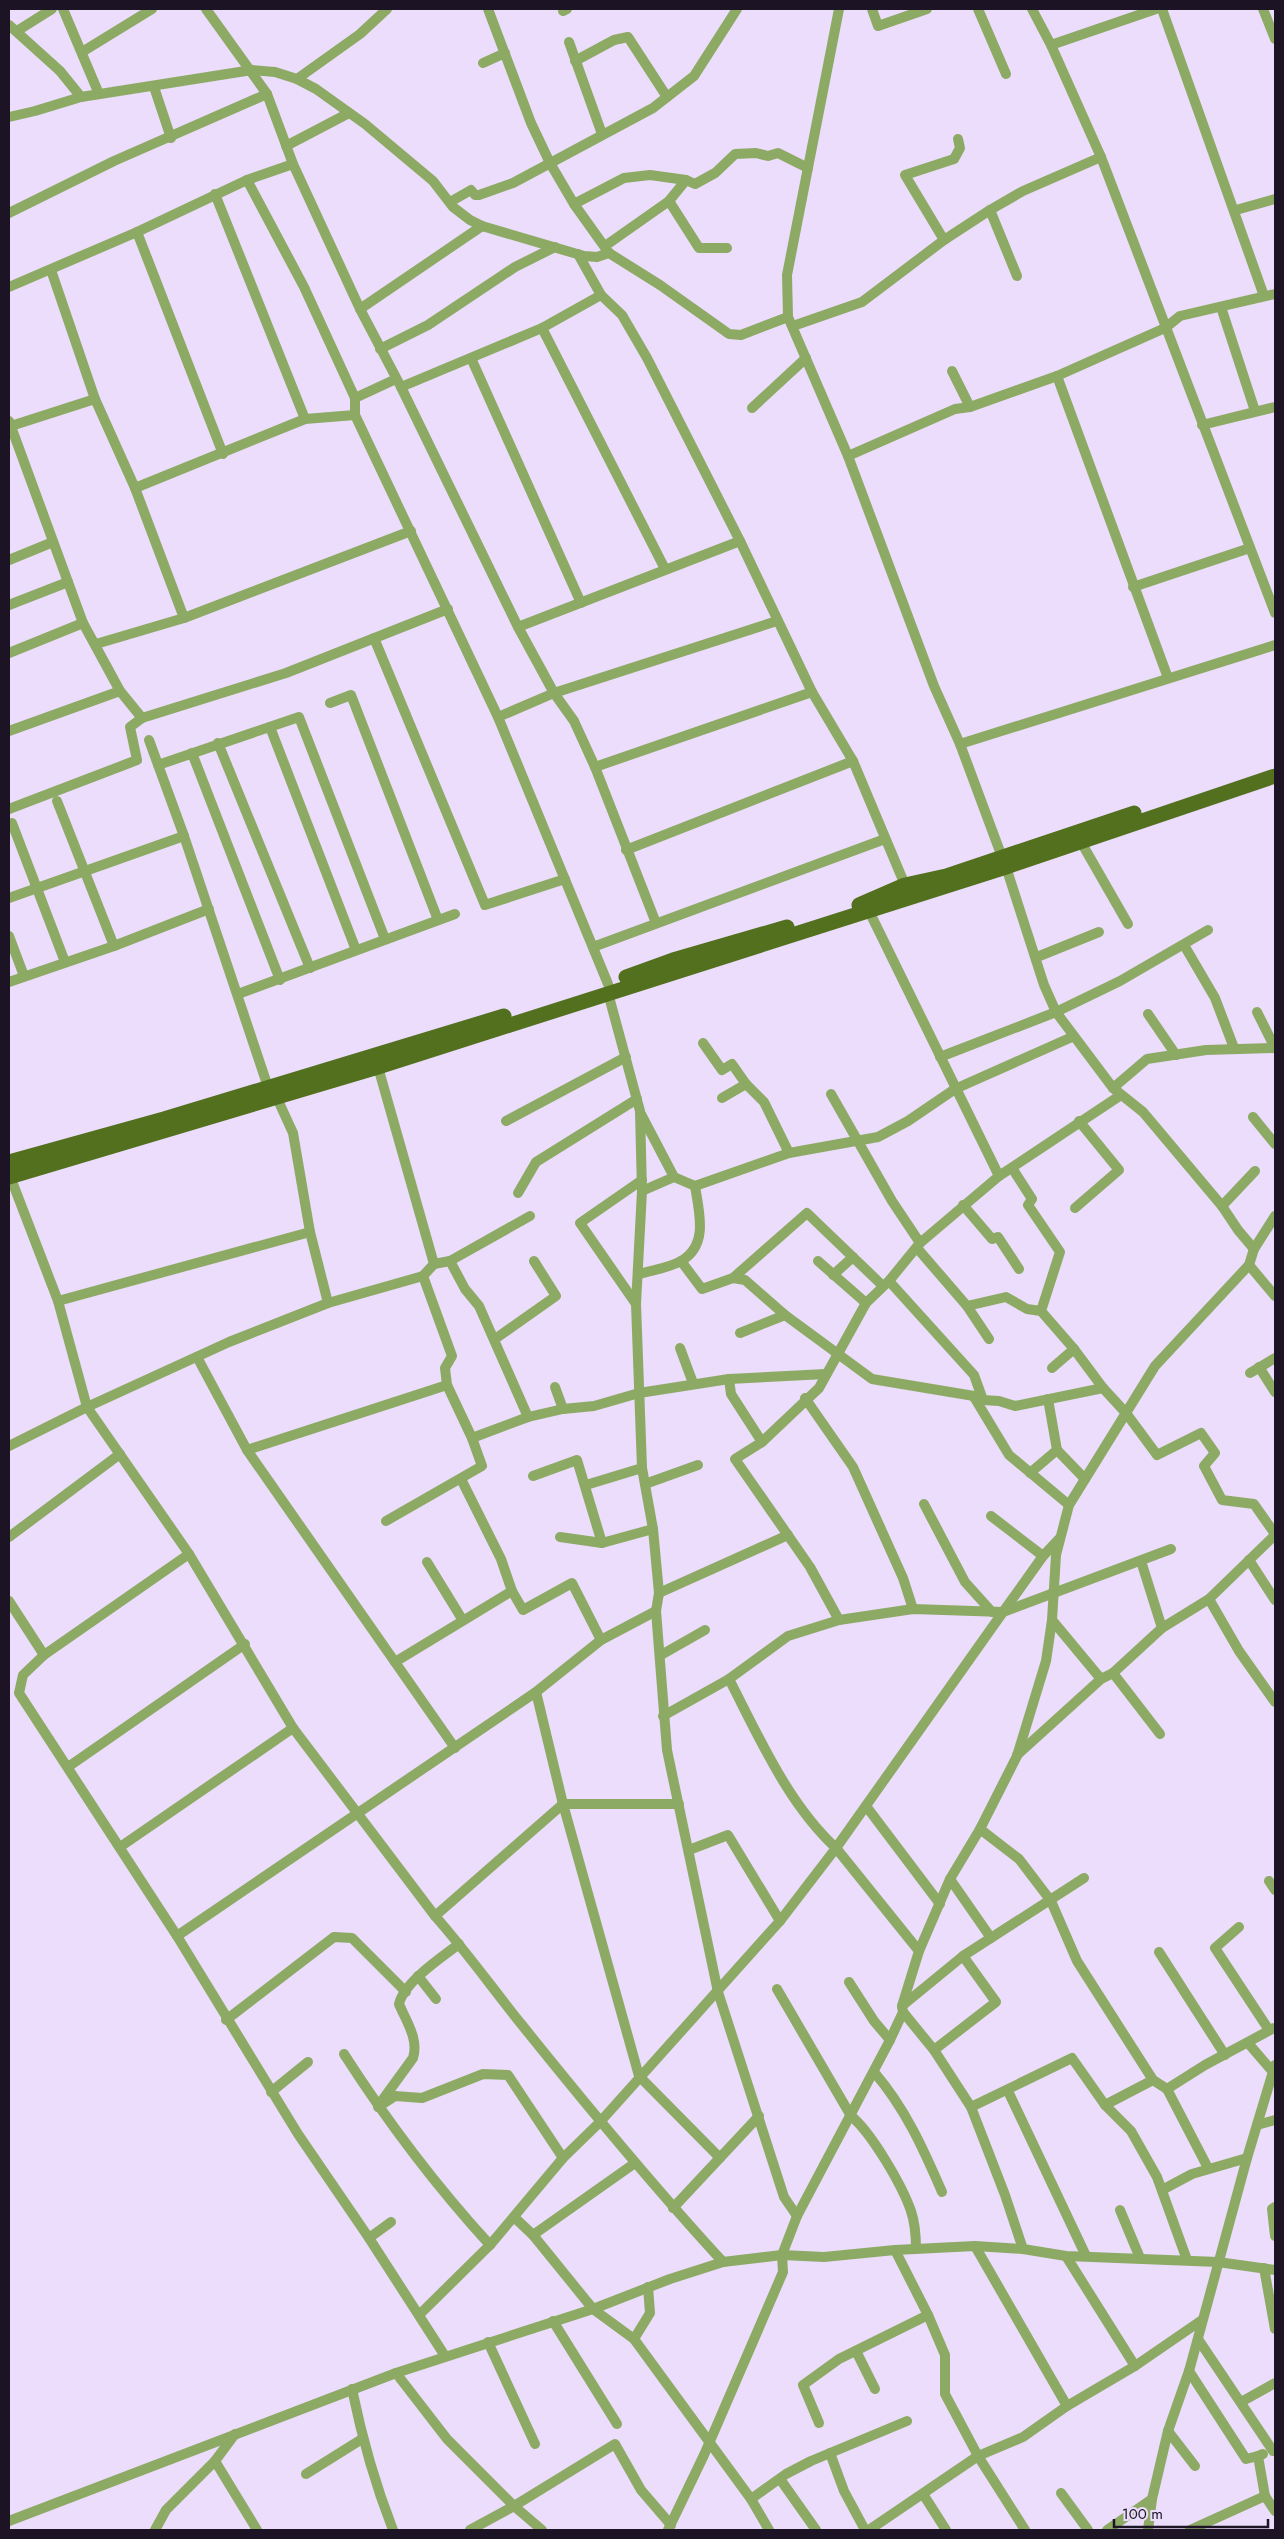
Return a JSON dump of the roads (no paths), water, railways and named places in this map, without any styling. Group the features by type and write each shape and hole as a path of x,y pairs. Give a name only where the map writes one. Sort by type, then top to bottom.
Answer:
{"main road":[{"path":"9,1172 608,988 869,911 1275,766"},
{"path":"348,1069 378,1067 608,988 673,960 848,909 905,885 1081,842 1275,776"}],"street":[{"path":"52,9 13,28 60,71 81,97"},
{"path":"63,9 99,94"},
{"path":"82,52 152,9"},
{"path":"206,9 252,70 266,94 293,164 360,309 399,383 518,627 554,694 574,722 595,767 656,923"},
{"path":"296,79 360,34 387,9"},
{"path":"488,9 531,123 550,163 574,204 607,250 729,334 741,335 862,302 944,240 990,210 1022,191 1101,157"},
{"path":"450,202 471,190 479,195 513,183 653,108 694,76 737,9"},
{"path":"872,9 878,26 927,9"},
{"path":"978,9 1006,74"},
{"path":"1032,9 1051,45 1101,157 1275,613"},
{"path":"1051,45 1135,12 1156,9"},
{"path":"1162,9 1236,210 1264,296"},
{"path":"1263,9 1275,39"},
{"path":"838,10 787,275 790,322 848,456 934,686 960,744 1004,862 1037,957 1044,985 1056,1012 1072,1037 1117,1091 1143,1112 1222,1206 1254,1249"},
{"path":"575,61 614,40 628,37 667,97"},
{"path":"569,42 602,134"},
{"path":"483,63 505,53"},
{"path":"9,116 99,94 154,87 252,70 275,72 296,79 316,89 349,113 434,181 450,202 470,220 482,226 578,254 597,257 668,201 686,180"},
{"path":"154,87 171,138"},
{"path":"9,213 114,161 171,138 266,94"},
{"path":"286,146 349,113"},
{"path":"944,240 905,175 954,159 960,148 958,139"},
{"path":"574,204 624,178 650,175 686,180 695,184 715,173 735,154 756,153 768,156 778,153 808,168"},
{"path":"9,287 138,232 247,180 293,164"},
{"path":"247,180 304,287 355,398 355,415 498,717 593,947 608,988 640,1111 674,1177 695,1186 788,1154 878,1137 908,1121 955,1089 1072,1037"},
{"path":"215,194 305,419"},
{"path":"1236,210 1275,199"},
{"path":"668,201 699,248 727,248"},
{"path":"990,210 1017,276"},
{"path":"360,309 482,226"},
{"path":"138,232 223,454"},
{"path":"380,349 428,325 515,267 555,247"},
{"path":"578,254 601,296 627,322 740,541 812,692 852,761 905,885"},
{"path":"51,270 95,399 135,488 184,618"},
{"path":"848,456 955,409 970,407 1058,376 1166,328 1180,316 1275,294"},
{"path":"355,398 471,358 542,328 601,296"},
{"path":"1221,307 1255,410"},
{"path":"542,328 665,569"},
{"path":"471,358 581,603"},
{"path":"752,408 806,358"},
{"path":"952,371 970,407"},
{"path":"1058,376 1133,587 1168,678"},
{"path":"95,399 10,424 83,623 120,690 142,718"},
{"path":"1202,424 1255,410 1275,407"},
{"path":"135,488 223,454 305,419 355,415"},
{"path":"96,644 184,618 411,531"},
{"path":"518,627 740,541"},
{"path":"9,560 53,542"},
{"path":"1133,587 1250,548"},
{"path":"9,605 68,582"},
{"path":"9,809 137,760 130,727 142,718 286,673 448,609"},
{"path":"498,717 554,694 778,621"},
{"path":"9,653 83,623"},
{"path":"374,638 484,905 565,879"},
{"path":"960,744 1275,645"},
{"path":"9,730 120,690"},
{"path":"595,767 812,692"},
{"path":"330,703 351,695 438,920"},
{"path":"158,765 299,717 385,939"},
{"path":"270,727 356,950"},
{"path":"149,740 273,1092 293,1133 310,1232 328,1303"},
{"path":"218,744 310,968"},
{"path":"192,753 280,980"},
{"path":"626,850 852,761"},
{"path":"57,801 114,946"},
{"path":"12,823 65,962"},
{"path":"9,898 184,836"},
{"path":"593,947 886,839"},
{"path":"1081,842 1128,924"},
{"path":"9,982 114,946 209,909"},
{"path":"869,911 999,1176"},
{"path":"238,994 455,914"},
{"path":"940,1057 1056,1012 1120,981 1208,930"},
{"path":"1037,957 1099,932"},
{"path":"9,936 24,976"},
{"path":"1184,945 1214,998 1234,1048"},
{"path":"839,1620 788,1535 735,1459 762,1442 805,1398 819,1388 866,1303 919,1246 963,1205 999,1176 1079,1121 1117,1091 1147,1059 1234,1048 1275,1048 1257,1012"},
{"path":"1148,1014 1176,1055"},
{"path":"703,1042 722,1070 732,1064 746,1084 764,1102 788,1154"},
{"path":"506,1121 626,1057"},
{"path":"378,1067 434,1264"},
{"path":"722,1098 746,1084"},
{"path":"831,1094 856,1141 919,1246 967,1306 989,1338"},
{"path":"518,1192 536,1162 636,1099"},
{"path":"640,1111 642,1191 636,1304 642,1468 653,1529 659,1593 656,1611 661,1655 663,1716 667,1750 718,1992 784,2197 797,2216"},
{"path":"1253,1117 1275,1144"},
{"path":"1075,1208 1119,1170 1079,1121"},
{"path":"1012,1168 1032,1200 1028,1204 1060,1252 1041,1311"},
{"path":"1222,1206 1255,1171"},
{"path":"9,1172 58,1301 87,1407 189,1554 245,1644 293,1728 434,1916 459,1944 600,2122 673,2208 723,2262"},
{"path":"642,1191 674,1177"},
{"path":"636,1304 580,1223 642,1180"},
{"path":"639,1274 681,1261 700,1240 701,1228 695,1186"},
{"path":"963,1205 992,1239 998,1237 1019,1269"},
{"path":"681,1261 702,1289 733,1278 807,1214 853,1257 886,1283 974,1375 978,1398 1009,1455 1069,1505"},
{"path":"9,1446 87,1407 197,1357 328,1303 423,1276 434,1264 450,1261 530,1216"},
{"path":"470,2530 514,2506 615,2444 641,2490 669,2528 710,2441 783,2272 782,2255 797,2216 890,2040 902,2009 919,1952 950,1879 980,1829 1017,1756 1046,1660 1052,1620 1052,1594 1056,1556 1069,1505 1155,1366 1250,1265 1254,1249 1275,1216"},
{"path":"58,1301 310,1232"},
{"path":"833,1275 853,1257"},
{"path":"818,1260 866,1303"},
{"path":"450,1261 465,1289 479,1306 528,1417"},
{"path":"495,1339 556,1296 534,1261"},
{"path":"1250,1265 1275,1296"},
{"path":"386,1521 482,1466 472,1438 447,1385 445,1368 452,1356 423,1276"},
{"path":"733,1278 745,1280 785,1315 838,1356 872,1379 999,1400 1015,1406 1103,1388"},
{"path":"967,1306 1006,1297 1027,1309 1041,1311 1074,1348 1103,1388 1126,1413 1157,1455 1200,1433 1215,1453 1204,1466 1222,1500 1254,1504 1275,1535 1209,1599 1162,1628 1113,1673 1102,1678 1017,1756"},
{"path":"740,1333 785,1315"},
{"path":"680,1348 693,1383"},
{"path":"1052,1368 1074,1348"},
{"path":"197,1357 247,1450 455,1748"},
{"path":"1250,1373 1275,1358"},
{"path":"1260,1367 1275,1392"},
{"path":"472,1438 528,1417 563,1409 594,1406 639,1393 693,1383 729,1379 826,1374"},
{"path":"729,1379 731,1394 762,1442"},
{"path":"247,1450 447,1385"},
{"path":"555,1387 563,1409"},
{"path":"805,1398 852,1467 903,1578 913,1609"},
{"path":"1048,1399 1057,1450 1084,1479"},
{"path":"1030,1473 1057,1450"},
{"path":"9,1537 120,1454"},
{"path":"532,1476 577,1460 602,1543"},
{"path":"645,1484 698,1465"},
{"path":"586,1485 642,1468"},
{"path":"461,1479 501,1559 512,1591 523,1610 572,1583 601,1640"},
{"path":"924,1504 966,1582 992,1612"},
{"path":"991,1516 1042,1556"},
{"path":"560,1537 602,1543 653,1529"},
{"path":"659,1593 788,1535"},
{"path":"420,2314 490,2245 563,2158 600,2122 639,2076 718,1992 780,1921 836,1848 1042,1556 1062,1536"},
{"path":"663,1716 729,1679 788,1636 839,1620 913,1609 1003,1612 1171,1550"},
{"path":"189,1554 44,1655 23,1675 19,1692 120,1847 271,2092 420,2314 445,2356"},
{"path":"1249,1560 1275,1600"},
{"path":"1141,1561 1162,1628"},
{"path":"427,1562 462,1619"},
{"path":"395,1662 462,1619 512,1591"},
{"path":"1209,1599 1239,1651 1275,1702"},
{"path":"9,1600 44,1655"},
{"path":"176,1936 536,1692 601,1640 656,1611"},
{"path":"1052,1620 1102,1678"},
{"path":"661,1655 705,1630"},
{"path":"68,1767 245,1644"},
{"path":"1113,1673 1160,1734"},
{"path":"729,1679 764,1746 796,1800 824,1837 836,1848 919,1952"},
{"path":"536,1692 563,1804 639,2076 720,2158"},
{"path":"120,1847 293,1728"},
{"path":"434,1916 563,1804 679,1804"},
{"path":"866,1806 940,1904"},
{"path":"980,1829 1019,1859 1051,1901 1077,1961 1154,2080 1167,2089 1208,2168"},
{"path":"689,1850 728,1835 780,1921"},
{"path":"902,2009 963,1956 1084,1878"},
{"path":"950,1879 991,1938"},
{"path":"1167,2089 1272,2029 1215,1948 1239,1927"},
{"path":"226,2020 334,1937 352,1938 406,1992"},
{"path":"378,2107 413,2058 415,2051 416,2042 399,2004 400,1998 418,1976 459,1944"},
{"path":"1159,1952 1225,2055"},
{"path":"934,2050 996,2002 963,1956"},
{"path":"418,1976 436,1999"},
{"path":"848,1982 874,2021 890,2040"},
{"path":"776,1989 851,2116 860,2123 874,2142 896,2180 911,2210 916,2249"},
{"path":"902,2009 934,2050 971,2107 1005,2195 1023,2249"},
{"path":"1148,2530 1152,2499 1168,2431 1189,2372 1247,2158 1274,2068 1248,2043"},
{"path":"344,2054 378,2107 451,2203 490,2245"},
{"path":"971,2107 1008,2091 1072,2058 1105,2105 1131,2131 1162,2190 1187,2260"},
{"path":"271,2092 308,2062"},
{"path":"874,2072 891,2092 910,2121 942,2192"},
{"path":"378,2107 395,2096 422,2098 483,2074 508,2075 563,2158"},
{"path":"1105,2105 1154,2080"},
{"path":"1008,2091 1086,2256"},
{"path":"673,2208 759,2116"},
{"path":"1257,2125 1275,2120"},
{"path":"1162,2190 1208,2168 1247,2158"},
{"path":"533,2235 635,2163"},
{"path":"1275,2207 1272,2210 1275,2236"},
{"path":"1120,2210 1140,2258"},
{"path":"514,2217 533,2235 593,2309 634,2339 751,2499 769,2530"},
{"path":"369,2238 392,2222"},
{"path":"975,2246 1067,2406"},
{"path":"9,2521 396,2373 593,2309 648,2287 723,2262 782,2255 824,2257 895,2250 975,2246 1023,2249 1066,2256 1218,2262 1275,2270"},
{"path":"895,2250 928,2315 944,2355 945,2394 978,2456 1024,2530"},
{"path":"1066,2256 1135,2366"},
{"path":"1264,2268 1275,2329"},
{"path":"634,2339 650,2313 648,2287"},
{"path":"819,2423 803,2385 839,2359 928,2315"},
{"path":"869,2530 978,2456 1023,2437 1067,2406 1135,2366 1202,2320"},
{"path":"553,2321 618,2424"},
{"path":"1189,2372 1246,2459 1274,2451 1198,2339"},
{"path":"488,2342 535,2444"},
{"path":"856,2351 875,2389"},
{"path":"396,2373 447,2439 514,2506 542,2530"},
{"path":"1241,2402 1275,2383"},
{"path":"352,2389 362,2439 376,2486 393,2530"},
{"path":"751,2499 780,2479 830,2453 907,2421"},
{"path":"1168,2431 1195,2466"},
{"path":"155,2530 166,2510 216,2461 235,2434"},
{"path":"306,2474 362,2439"},
{"path":"830,2453 844,2490 865,2530"},
{"path":"1258,2456 1265,2496 1275,2511"},
{"path":"216,2461 257,2530"},
{"path":"780,2479 816,2530"},
{"path":"1061,2493 1088,2530"},
{"path":"923,2494 946,2530"},
{"path":"1190,2530 1265,2496"},
{"path":"1107,2530 1152,2499"}]}
